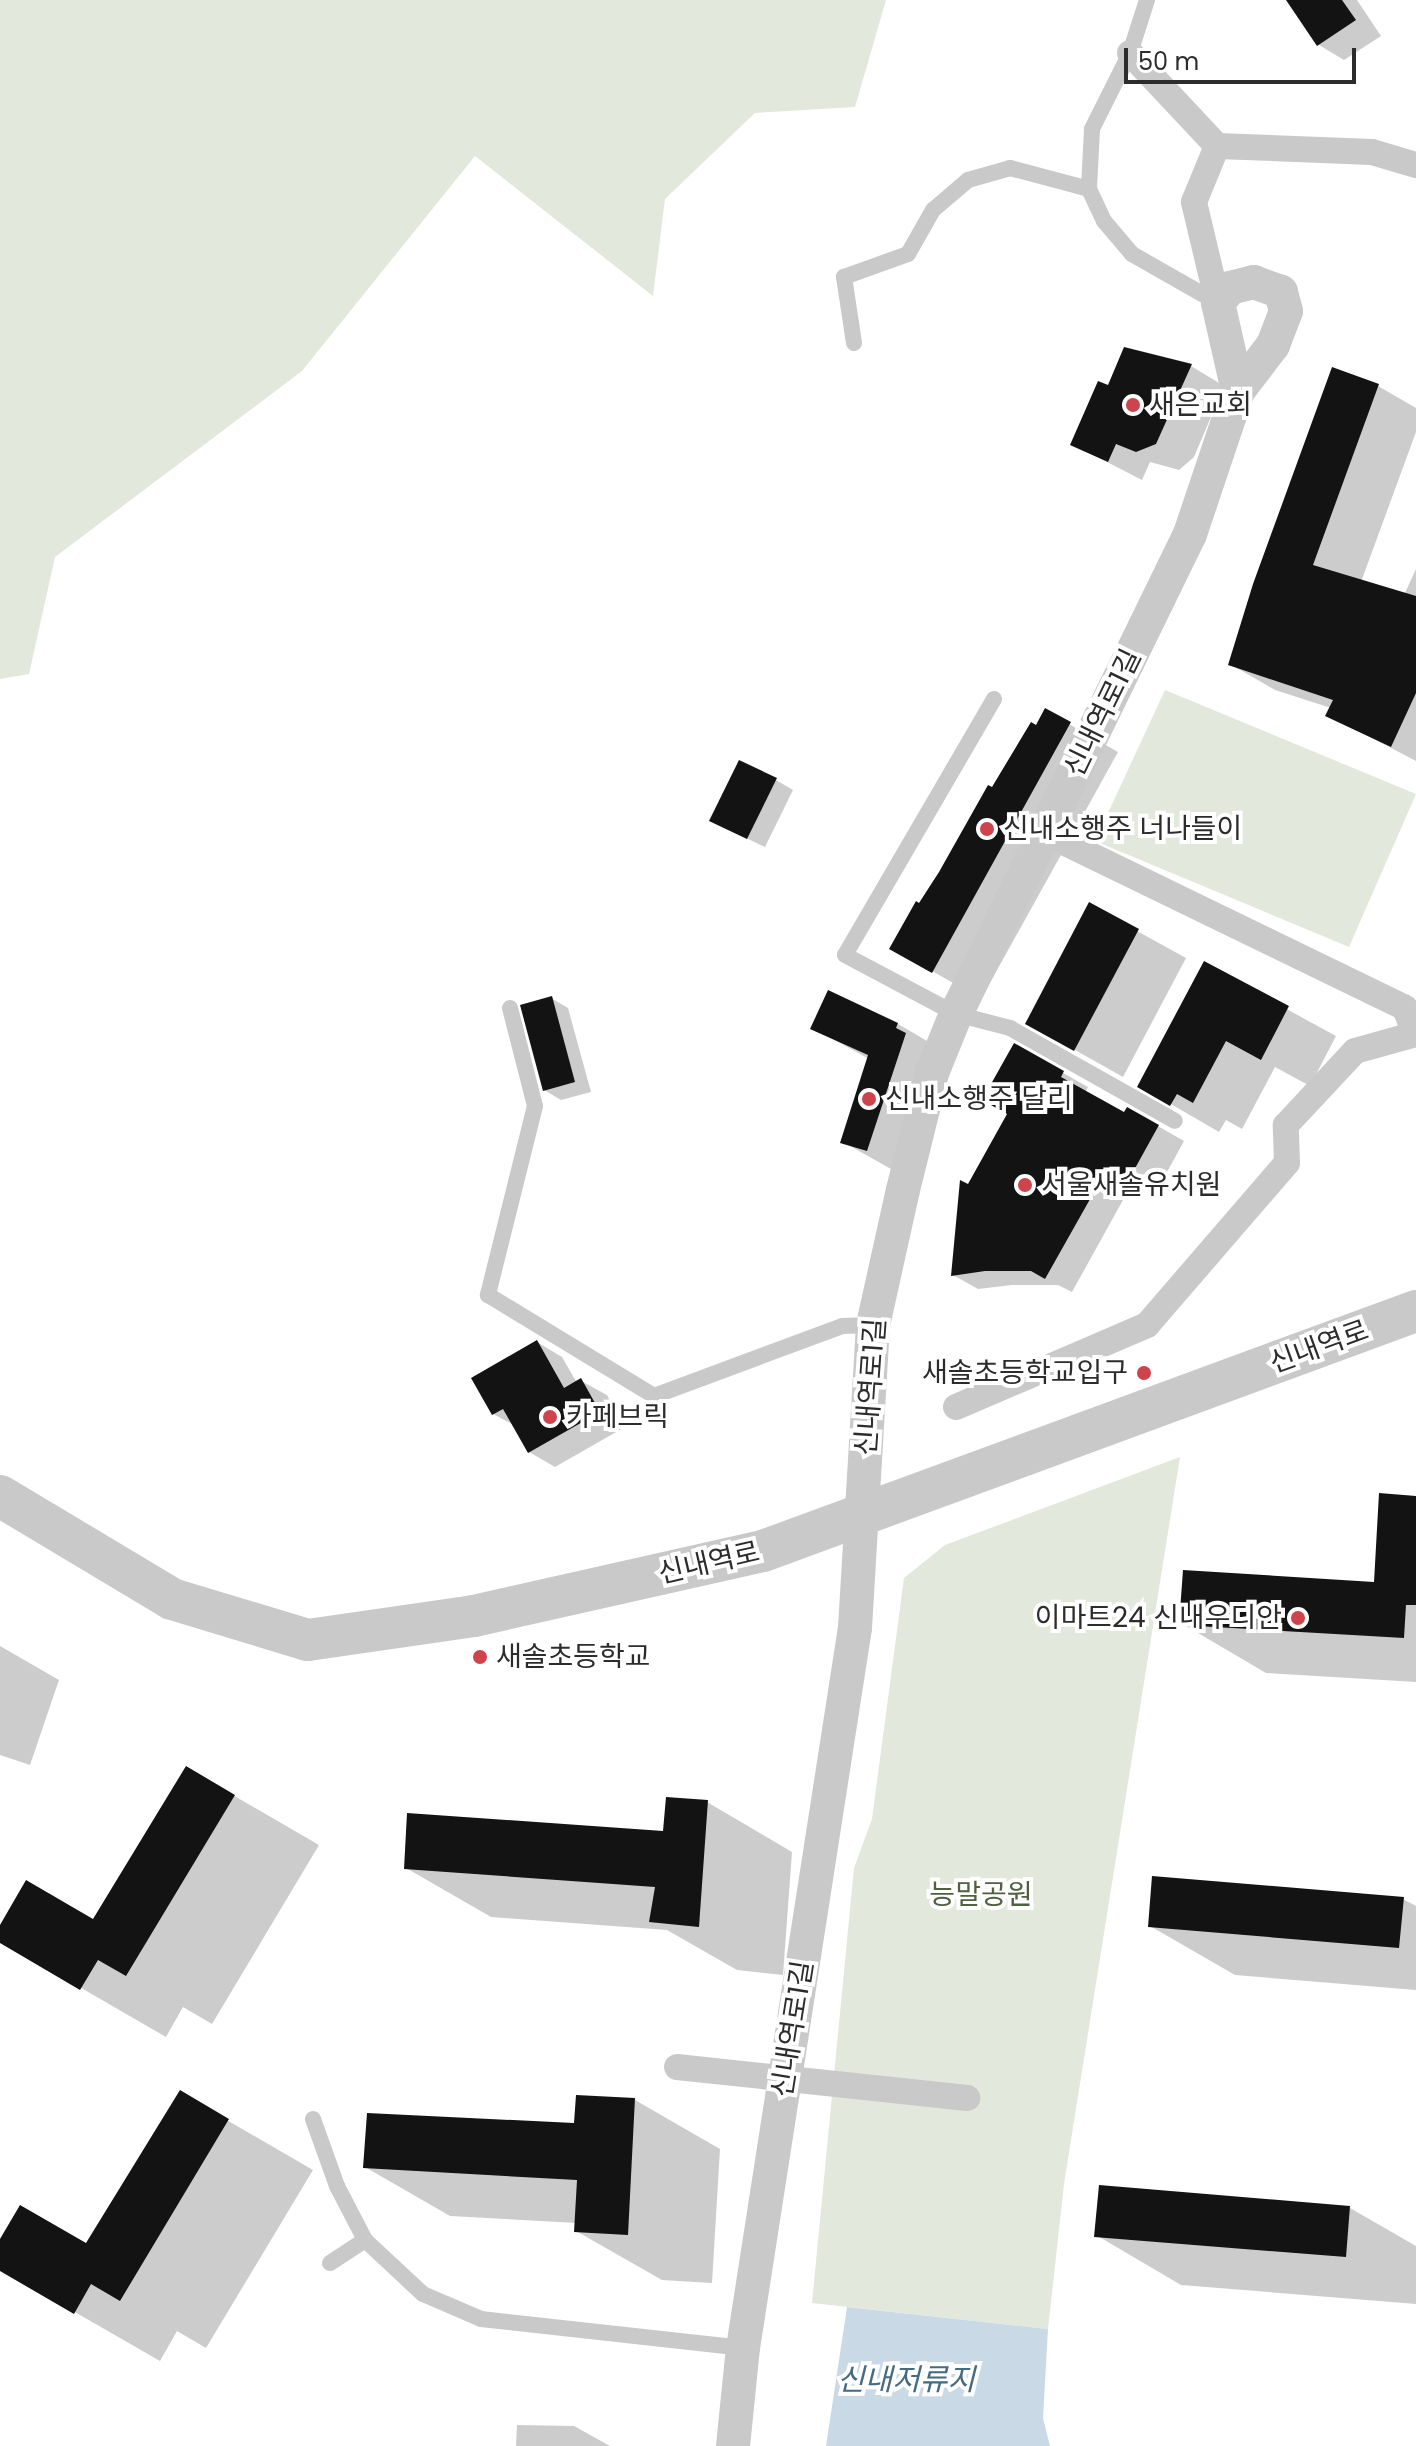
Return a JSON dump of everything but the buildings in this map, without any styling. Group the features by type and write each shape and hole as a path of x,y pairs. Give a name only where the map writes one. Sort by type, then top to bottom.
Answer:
{"street":[{"path":"1130,53 1217,146 1372,152 1416,165"},
{"path":"1217,146 1194,202 1238,391"},
{"name":"신내역로1길","path":"733,2446 743,2348 855,1628 873,1325 932,1073 956,1014 1190,534 1238,391 1273,345 1286,311 1281,292 1254,282 1230,288 1218,303"},
{"path":"956,1407 1147,1325 1287,1163 1286,1125 1355,1051 1415,1034 1405,1008 1045,833"},
{"name":"신내역로","path":"0,1496 172,1599 308,1640 474,1616 763,1551 1416,1311"},
{"path":"677,2067 967,2098"}],"lane":[{"path":"1147,0 1130,53 1092,129 1089,189 1104,221 1132,254 1218,303"},
{"path":"854,343 844,277 908,254 933,210 968,180 1010,168 1089,189"},
{"path":"994,699 845,955 956,1014 1010,1028 1175,1121"},
{"path":"510,1008 535,1106 488,1295 654,1396 842,1326 873,1325"},
{"path":"313,2119 337,2186 365,2240 423,2294 481,2319 743,2348"},
{"path":"330,2263 365,2240"}],"green space":[{"path":"0,0 886,0 855,107 755,113 665,199 653,296 475,156 302,371 55,557 29,674 0,679"},
{"path":"1165,690 1416,794 1349,947 1095,841"},
{"name":"능말공원","path":"1180,1457 1064,2184 1048,2329 812,2303 854,1868 872,1819 904,1578 945,1545"}],"water":[{"name":"신내저류지","path":"847,2307 1048,2329 1043,2418 1050,2446 826,2446"}],"place":[{"name":"새은교회","path":"1133,405"},
{"name":"신내소행주 너나들이","path":"987,829"},
{"name":"신내소행주 달리","path":"869,1099"},
{"name":"서울새솔유치원","path":"1025,1185"},
{"name":"새솔초등학교입구","path":"1144,1373"},
{"name":"카페브릭","path":"550,1417"},
{"name":"이마트24 신내우디안","path":"1298,1618"},
{"name":"새솔초등학교","path":"480,1657"}]}
